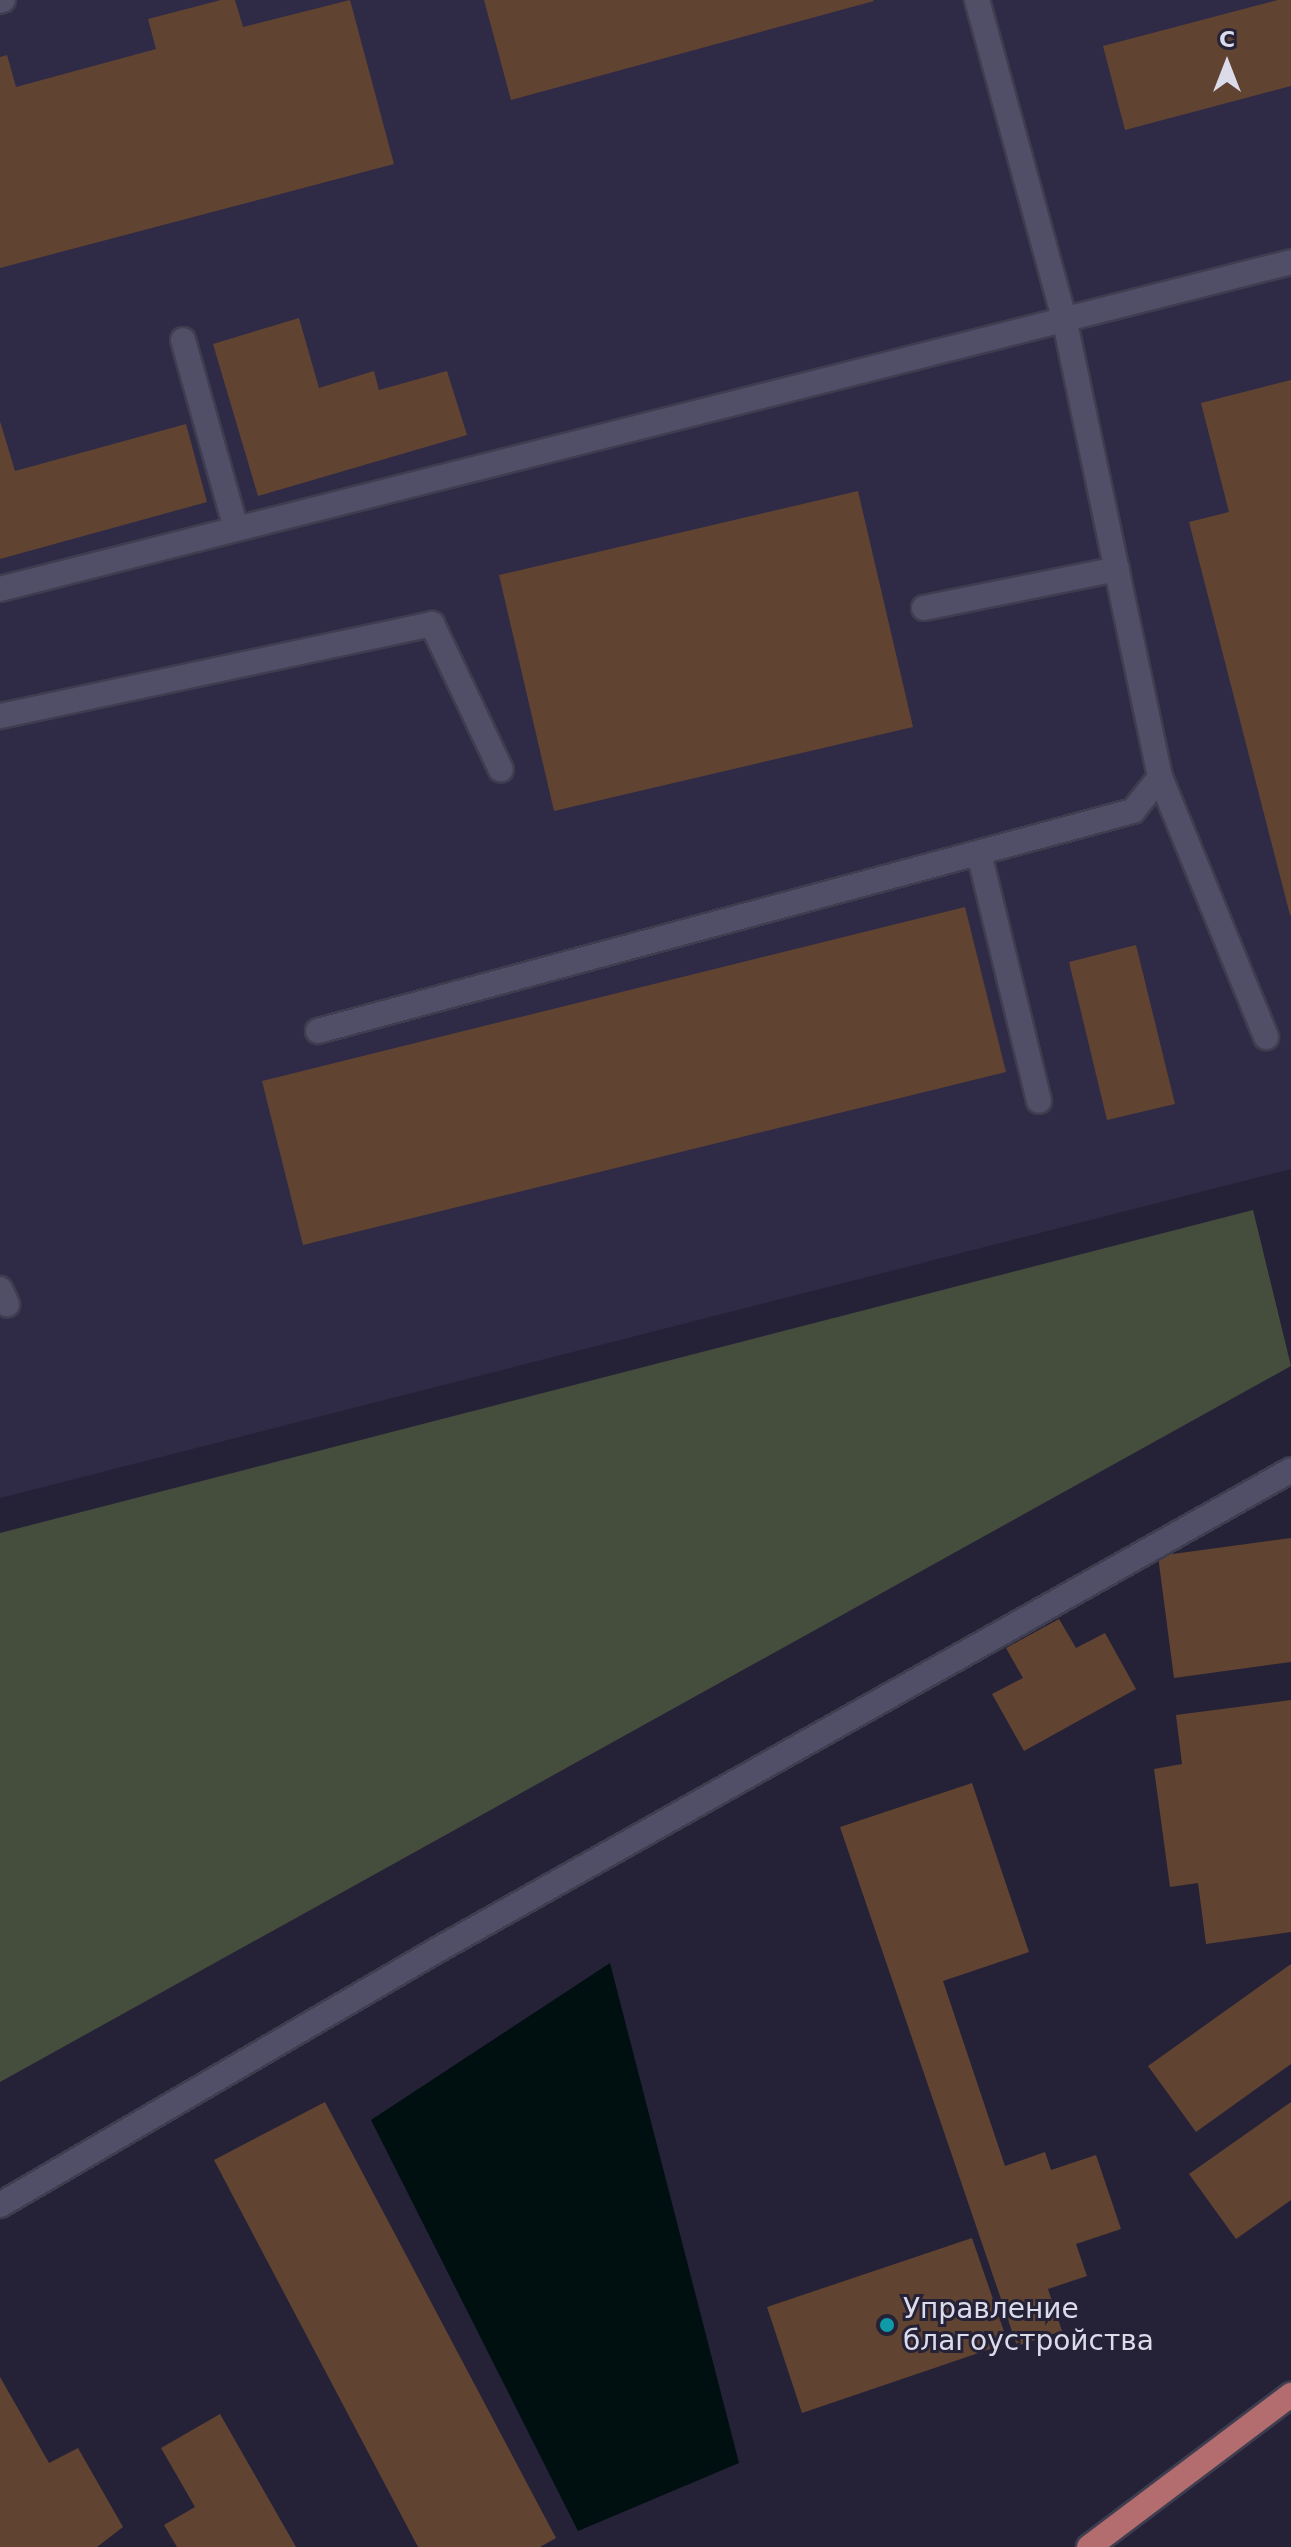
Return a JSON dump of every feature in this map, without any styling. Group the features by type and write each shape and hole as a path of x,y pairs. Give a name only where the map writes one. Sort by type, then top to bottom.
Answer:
{"main road":[{"path":"1089,2547 1291,2395"}],"lane":[{"path":"977,0 1064,318 1160,777 1266,1037"},
{"path":"0,589 1291,262"},
{"path":"183,340 236,529"},
{"path":"924,608 1117,569"},
{"path":"0,716 432,624 501,770"},
{"path":"318,1031 1133,811 1160,777"},
{"path":"979,853 1039,1101"},
{"path":"0,2205 439,1949 1291,1470"}],"shaded area":[{"path":"0,0 1291,0 1291,1169 0,1498"},
{"path":"610,1963 739,2463 578,2531 371,2120"}],"green space":[{"path":"1253,1210 1291,1366 0,2082 0,1533"}],"building":[{"path":"221,0 235,0 243,27 350,0 394,164 0,268 0,57 7,55 16,87 156,49 148,19"},
{"path":"484,0 873,0 874,1 511,100"},
{"path":"1278,0 1291,0 1291,86 1125,130 1103,46"},
{"path":"299,318 319,388 374,371 379,390 447,371 467,435 258,496 213,344"},
{"path":"1291,380 1290,915 1189,522 1229,512 1201,403"},
{"path":"0,421 15,471 186,424 207,502 0,559"},
{"path":"858,491 913,727 554,811 499,575"},
{"path":"965,907 1006,1072 303,1245 262,1081"},
{"path":"1136,945 1175,1104 1107,1120 1069,962"},
{"path":"1291,1538 1291,1662 1174,1678 1158,1556"},
{"path":"1059,1619 1076,1648 1105,1633 1136,1689 1024,1751 992,1694 1023,1678 1006,1648"},
{"path":"1291,1700 1291,1932 1206,1944 1198,1883 1170,1887 1154,1769 1182,1764 1176,1715"},
{"path":"972,1783 1029,1952 943,1981 1005,2166 1045,2152 1051,2170 1096,2155 1121,2229 1076,2244 1087,2276 1048,2289 1062,2331 1017,2346 840,1827"},
{"path":"1291,1964 1291,2064 1196,2132 1148,2066"},
{"path":"325,2102 556,2538 540,2547 418,2547 214,2160"},
{"path":"1291,2102 1291,2200 1236,2239 1189,2174"},
{"name":"Управление благоустройства","path":"972,2238 1008,2343 802,2413 767,2307"},
{"path":"0,2377 49,2463 78,2448 123,2527 97,2547 0,2547"},
{"path":"220,2414 296,2547 177,2547 164,2525 195,2507 161,2448"}],"place":[{"name":"Управление благоустройства","path":"887,2325"}]}
